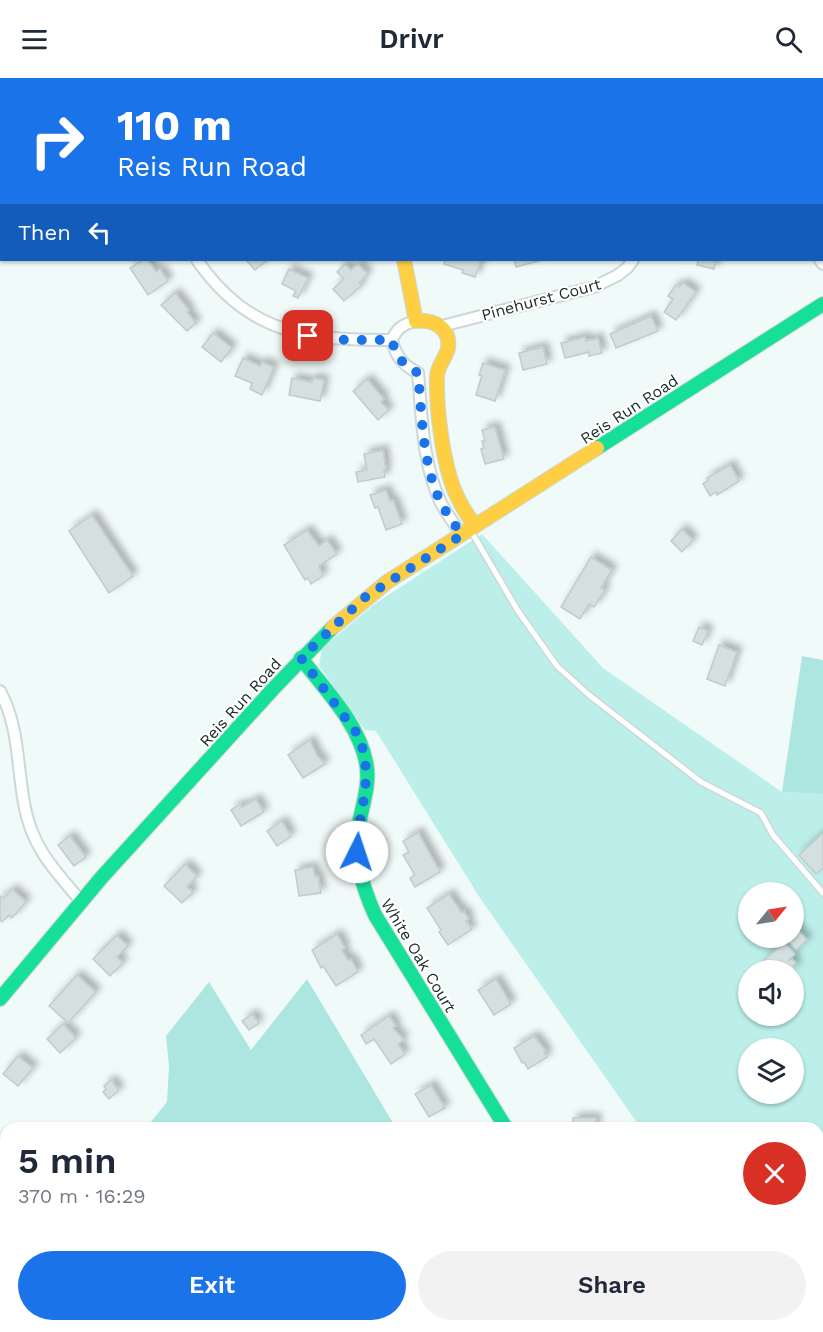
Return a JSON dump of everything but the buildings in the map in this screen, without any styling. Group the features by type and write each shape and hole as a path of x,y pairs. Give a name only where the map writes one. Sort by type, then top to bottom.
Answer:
{"main road":[{"path":"404,261 416,321 425,319 442,326 447,335 448,348 437,370 446,460 469,530"},
{"name":"Reis Run Road","path":"0,999 81,901 301,658 364,598 823,304"},
{"name":"White Oak Court","path":"301,658 358,735 367,763 367,786 357,832 357,852 359,871 370,907 502,1122"}],"street":[{"path":"198,261 227,297 247,312 282,329 308,336 346,340 392,340"},
{"name":"Pinehurst Court","path":"442,326 594,286 618,275 632,261"},
{"path":"416,321 396,330 392,340 399,358 407,367 418,373 437,370"},
{"path":"418,373 426,450 434,484 441,502 469,530"},
{"path":"0,691 12,718 24,805 32,832 44,858 81,901"}],"lane":[{"path":"469,530 556,666 589,695 701,782 761,813 773,835 823,893"}],"shaded area":[{"path":"482,534 603,668 782,792 823,794 823,1122 637,1122 480,898 376,731 365,730 319,666 322,648 376,603"},
{"path":"802,656 823,660 823,794 782,792"},
{"path":"307,979 392,1122 151,1122 167,1102 169,1066 166,1036 209,982 251,1050"}],"traffic: fast":[{"path":"597,448 823,304"},
{"path":"0,999 102,877 273,689 332,628"},
{"path":"301,658 340,707 362,747 367,779 358,830 357,852 363,884 375,915 502,1122"}],"traffic: slow":[{"path":"404,261 416,321 434,323 440,326 447,335 448,348 437,376 441,436 451,482 460,503 475,526"},
{"path":"332,628 387,582 597,448"}],"route":[{"path":"308,336 346,340 392,340 399,358 407,367 418,373 426,450 434,484 441,502 462,535 364,598 301,658 358,735 362,745 367,763 367,786 357,832 357,852"}]}
